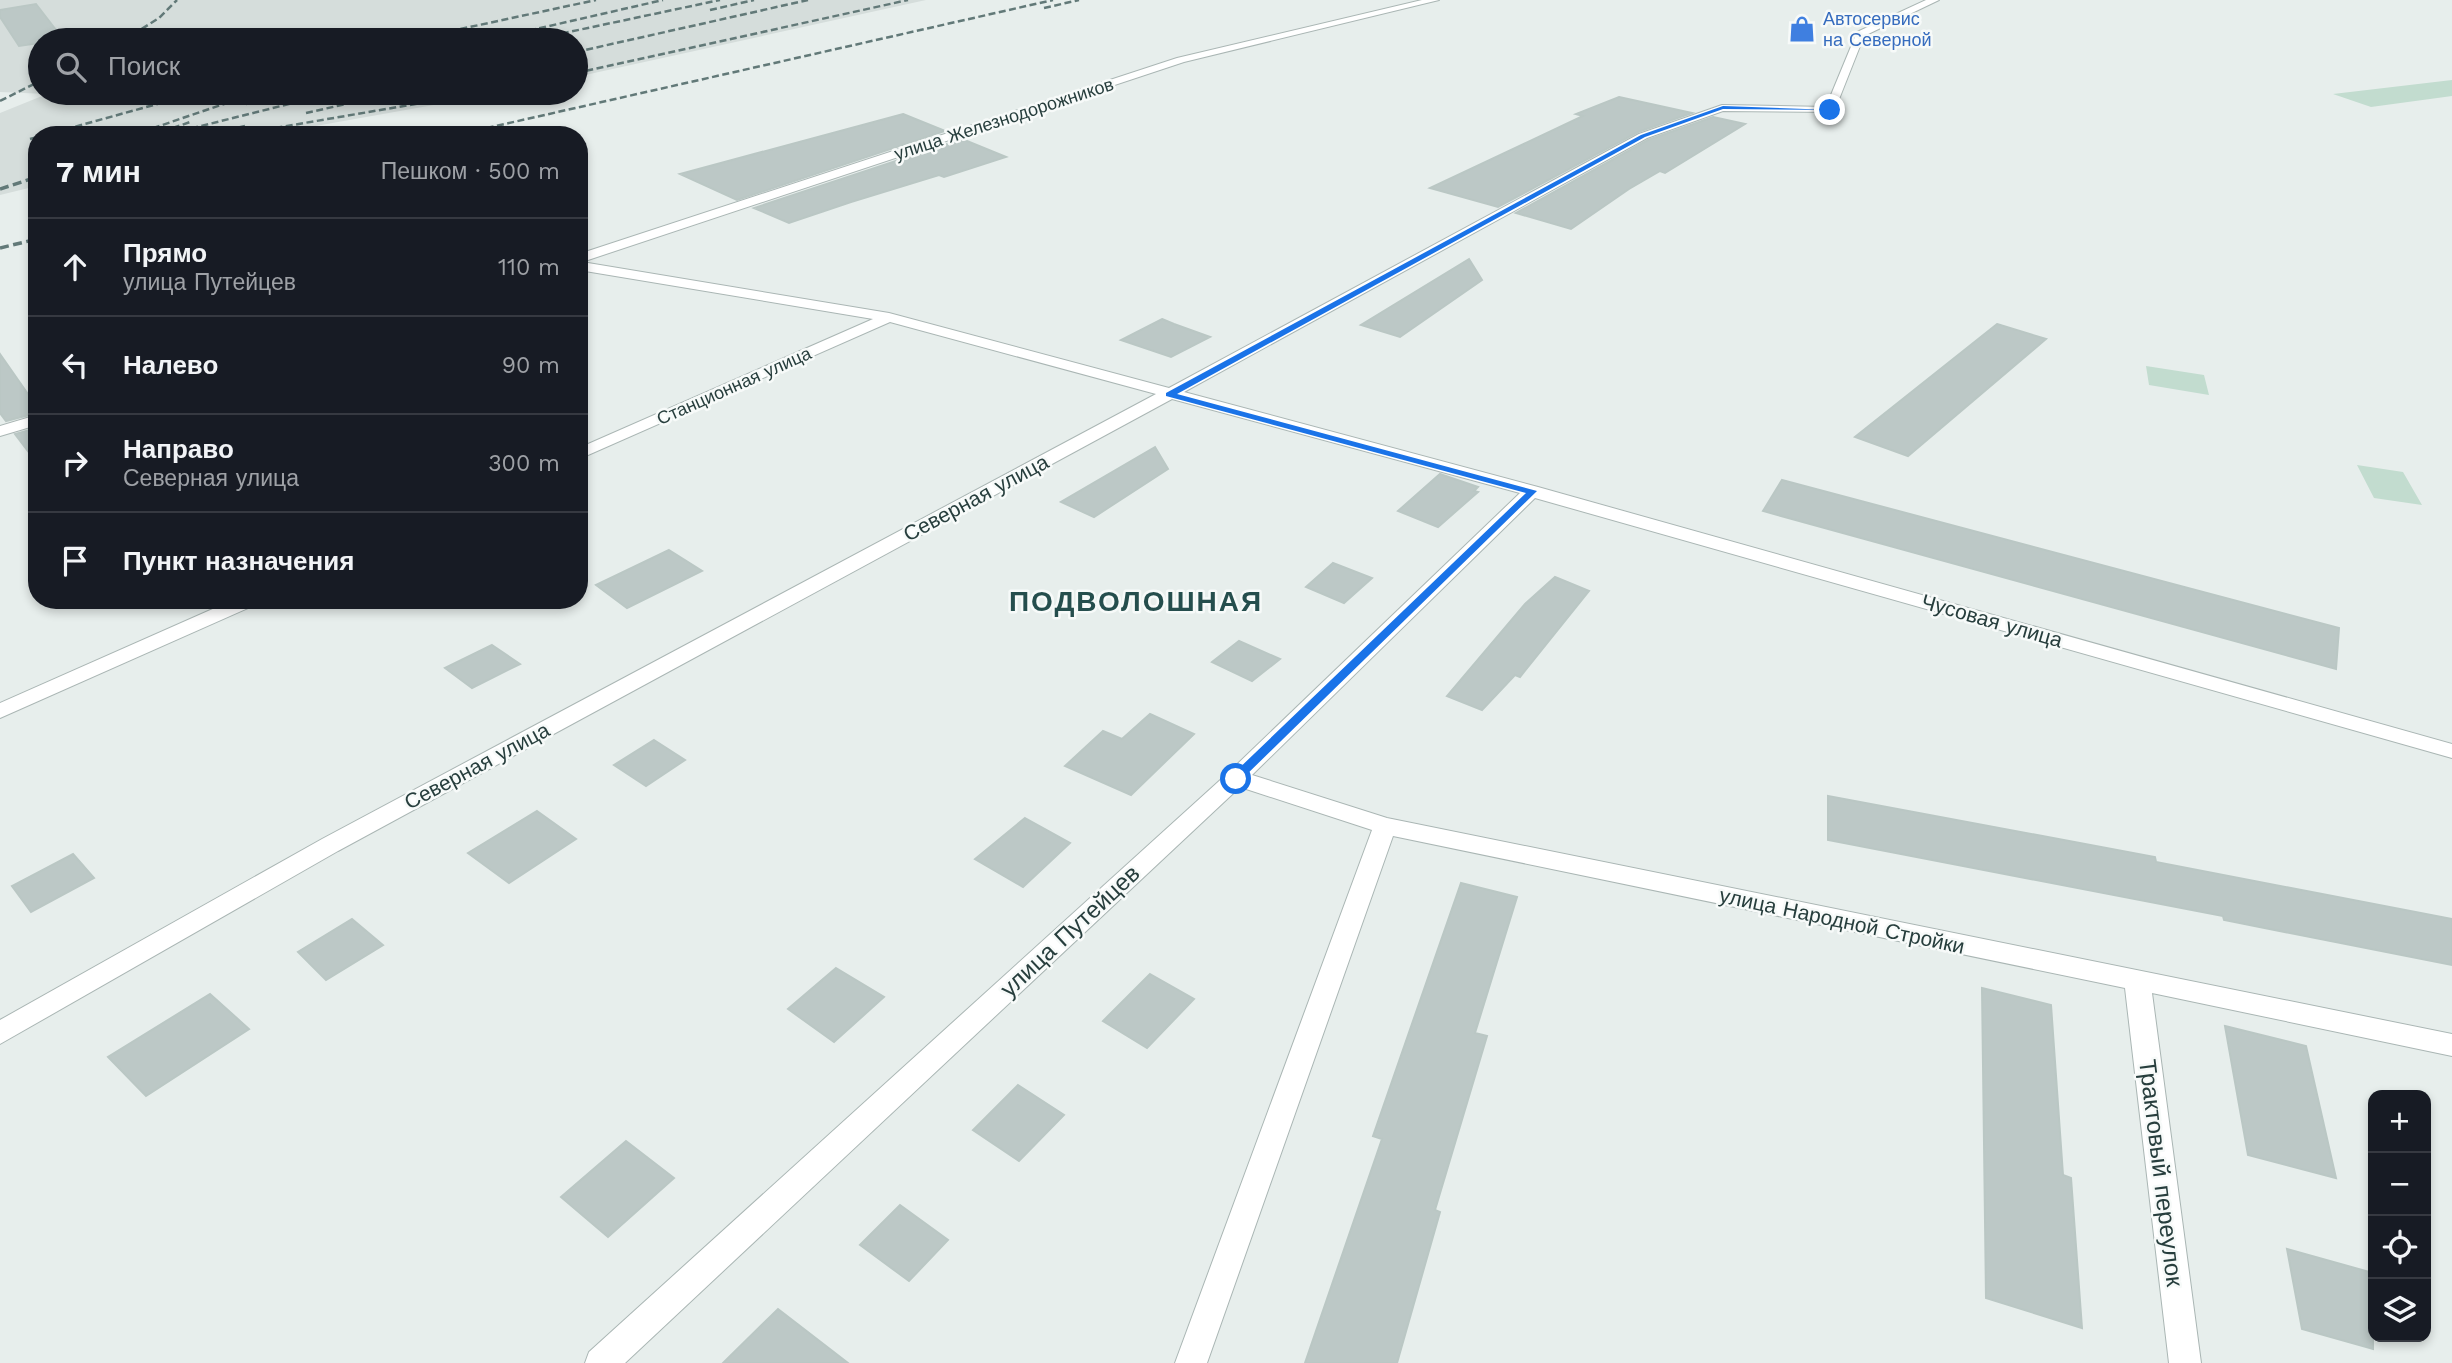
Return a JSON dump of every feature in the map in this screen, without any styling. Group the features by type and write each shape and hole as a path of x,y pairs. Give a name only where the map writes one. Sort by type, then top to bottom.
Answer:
{"street":[{"name":"улица Железнодорожников","path":"588,256 1181,60 1434,0"},
{"name":"Северная улица","path":"0,1033 342,838 1643,136 1723,108 1830,110 1860,34 1934,0"},
{"name":"Чусовая улица","path":"588,267 890,317 1532,491 2452,751"},
{"name":"Станционная улица","path":"588,450 890,317"},
{"path":"0,431 28,423"},
{"name":"улица Путейцев","path":"601,1363 1236,779 1532,491"},
{"path":"0,711 230,609"},
{"name":"улица Народной Стройки","path":"1236,779 1385,825 2452,1045"},
{"path":"1191,1363 1385,825"},
{"name":"Трактовый переулок","path":"2137,982 2185,1363"}],"shaded area":[{"path":"0,0 926,0 588,74 588,28 28,28 28,93 0,92"},
{"path":"28,102 28,105 434,105 316,126 28,126 28,188 0,195 0,113"}],"green space":[{"path":"2452,80 2452,96 2371,107 2333,94"},
{"path":"2146,366 2204,375 2209,395 2149,385"},
{"path":"2357,465 2403,472 2422,505 2374,498"}],"building":[{"path":"36,4 55,28 28,28 28,45 19,46 0,17 0,10"},
{"path":"1619,97 1692,113 1638,132 1498,207 1430,188 1583,116 1576,114"},
{"path":"903,114 945,131 737,200 680,174"},
{"path":"1713,117 1745,124 1665,173 1660,171 1629,189 1571,229 1516,213 1648,140"},
{"path":"962,139 1006,157 944,177 939,175 789,223 754,208"},
{"path":"1469,259 1482,280 1400,337 1361,325"},
{"path":"1162,319 1210,337 1171,357 1121,340"},
{"path":"1997,324 2046,339 1908,456 1855,437"},
{"path":"0,354 28,394 28,415 6,421 0,413"},
{"path":"28,430 28,451 15,434"},
{"path":"1155,447 1168,469 1094,517 1061,502"},
{"path":"1440,474 1478,487 1474,491 1478,492 1438,527 1398,511"},
{"path":"1782,480 2339,628 2336,669 1763,511"},
{"path":"669,550 702,571 627,608 596,585"},
{"path":"1333,563 1372,578 1344,603 1306,587"},
{"path":"1555,577 1589,591 1520,677 1515,675 1482,710 1447,696 1525,604"},
{"path":"1239,641 1280,659 1252,681 1212,662"},
{"path":"492,645 520,664 472,688 445,668"},
{"path":"1150,714 1194,734 1131,795 1065,766 1103,731 1122,739"},
{"path":"654,740 685,760 646,786 614,765"},
{"path":"1828,796 2155,857 2156,862 2452,919 2452,965 2224,920 2223,916 1828,840"},
{"path":"537,811 576,839 509,883 468,853"},
{"path":"1025,818 1070,843 1023,887 975,859"},
{"path":"73,854 94,878 31,912 12,886"},
{"path":"1461,883 1517,897 1475,1033 1487,1036 1435,1210 1440,1212 1397,1363 1305,1363 1382,1139 1373,1136"},
{"path":"352,919 383,945 326,980 298,952"},
{"path":"836,968 884,997 834,1042 788,1009"},
{"path":"1150,974 1194,999 1147,1048 1103,1021"},
{"path":"1982,988 2051,1005 2063,1175 2071,1178 2082,1328 1986,1298"},
{"path":"210,994 249,1029 146,1096 108,1057"},
{"path":"2225,1026 2306,1046 2336,1178 2248,1155"},
{"path":"1018,1085 1064,1115 1019,1161 973,1130"},
{"path":"626,1141 674,1178 608,1237 561,1197"},
{"path":"900,1205 948,1240 909,1281 860,1245"},
{"path":"2287,1249 2368,1272 2368,1342 2373,1342 2373,1349 2302,1329"},
{"path":"778,1309 848,1363 723,1363"}],"railway":[{"path":"143,28 159,18 177,0"},
{"path":"465,28 596,0"},
{"path":"540,28 663,0"},
{"path":"588,28 720,0"},
{"path":"710,10 754,0"},
{"path":"588,49 808,0"},
{"path":"588,70 908,0"},
{"path":"496,126 1053,0"},
{"path":"1044,8 1079,0"},
{"path":"0,101 28,87"},
{"path":"78,126 154,105"},
{"path":"159,126 221,105"},
{"path":"201,126 285,105"},
{"path":"306,113 342,105"},
{"path":"287,126 410,105"},
{"path":"179,126 190,122"},
{"path":"0,189 28,180"},
{"path":"0,248 28,241"}],"place":[{"name":"Автосервис на Северной","path":"1802,29"}],"district":[{"name":"ПОДВОЛОШНАЯ","path":"1136,601"}],"route":[{"path":"1236,779 1532,491 1169,394 1643,136 1723,108 1830,110"}]}
